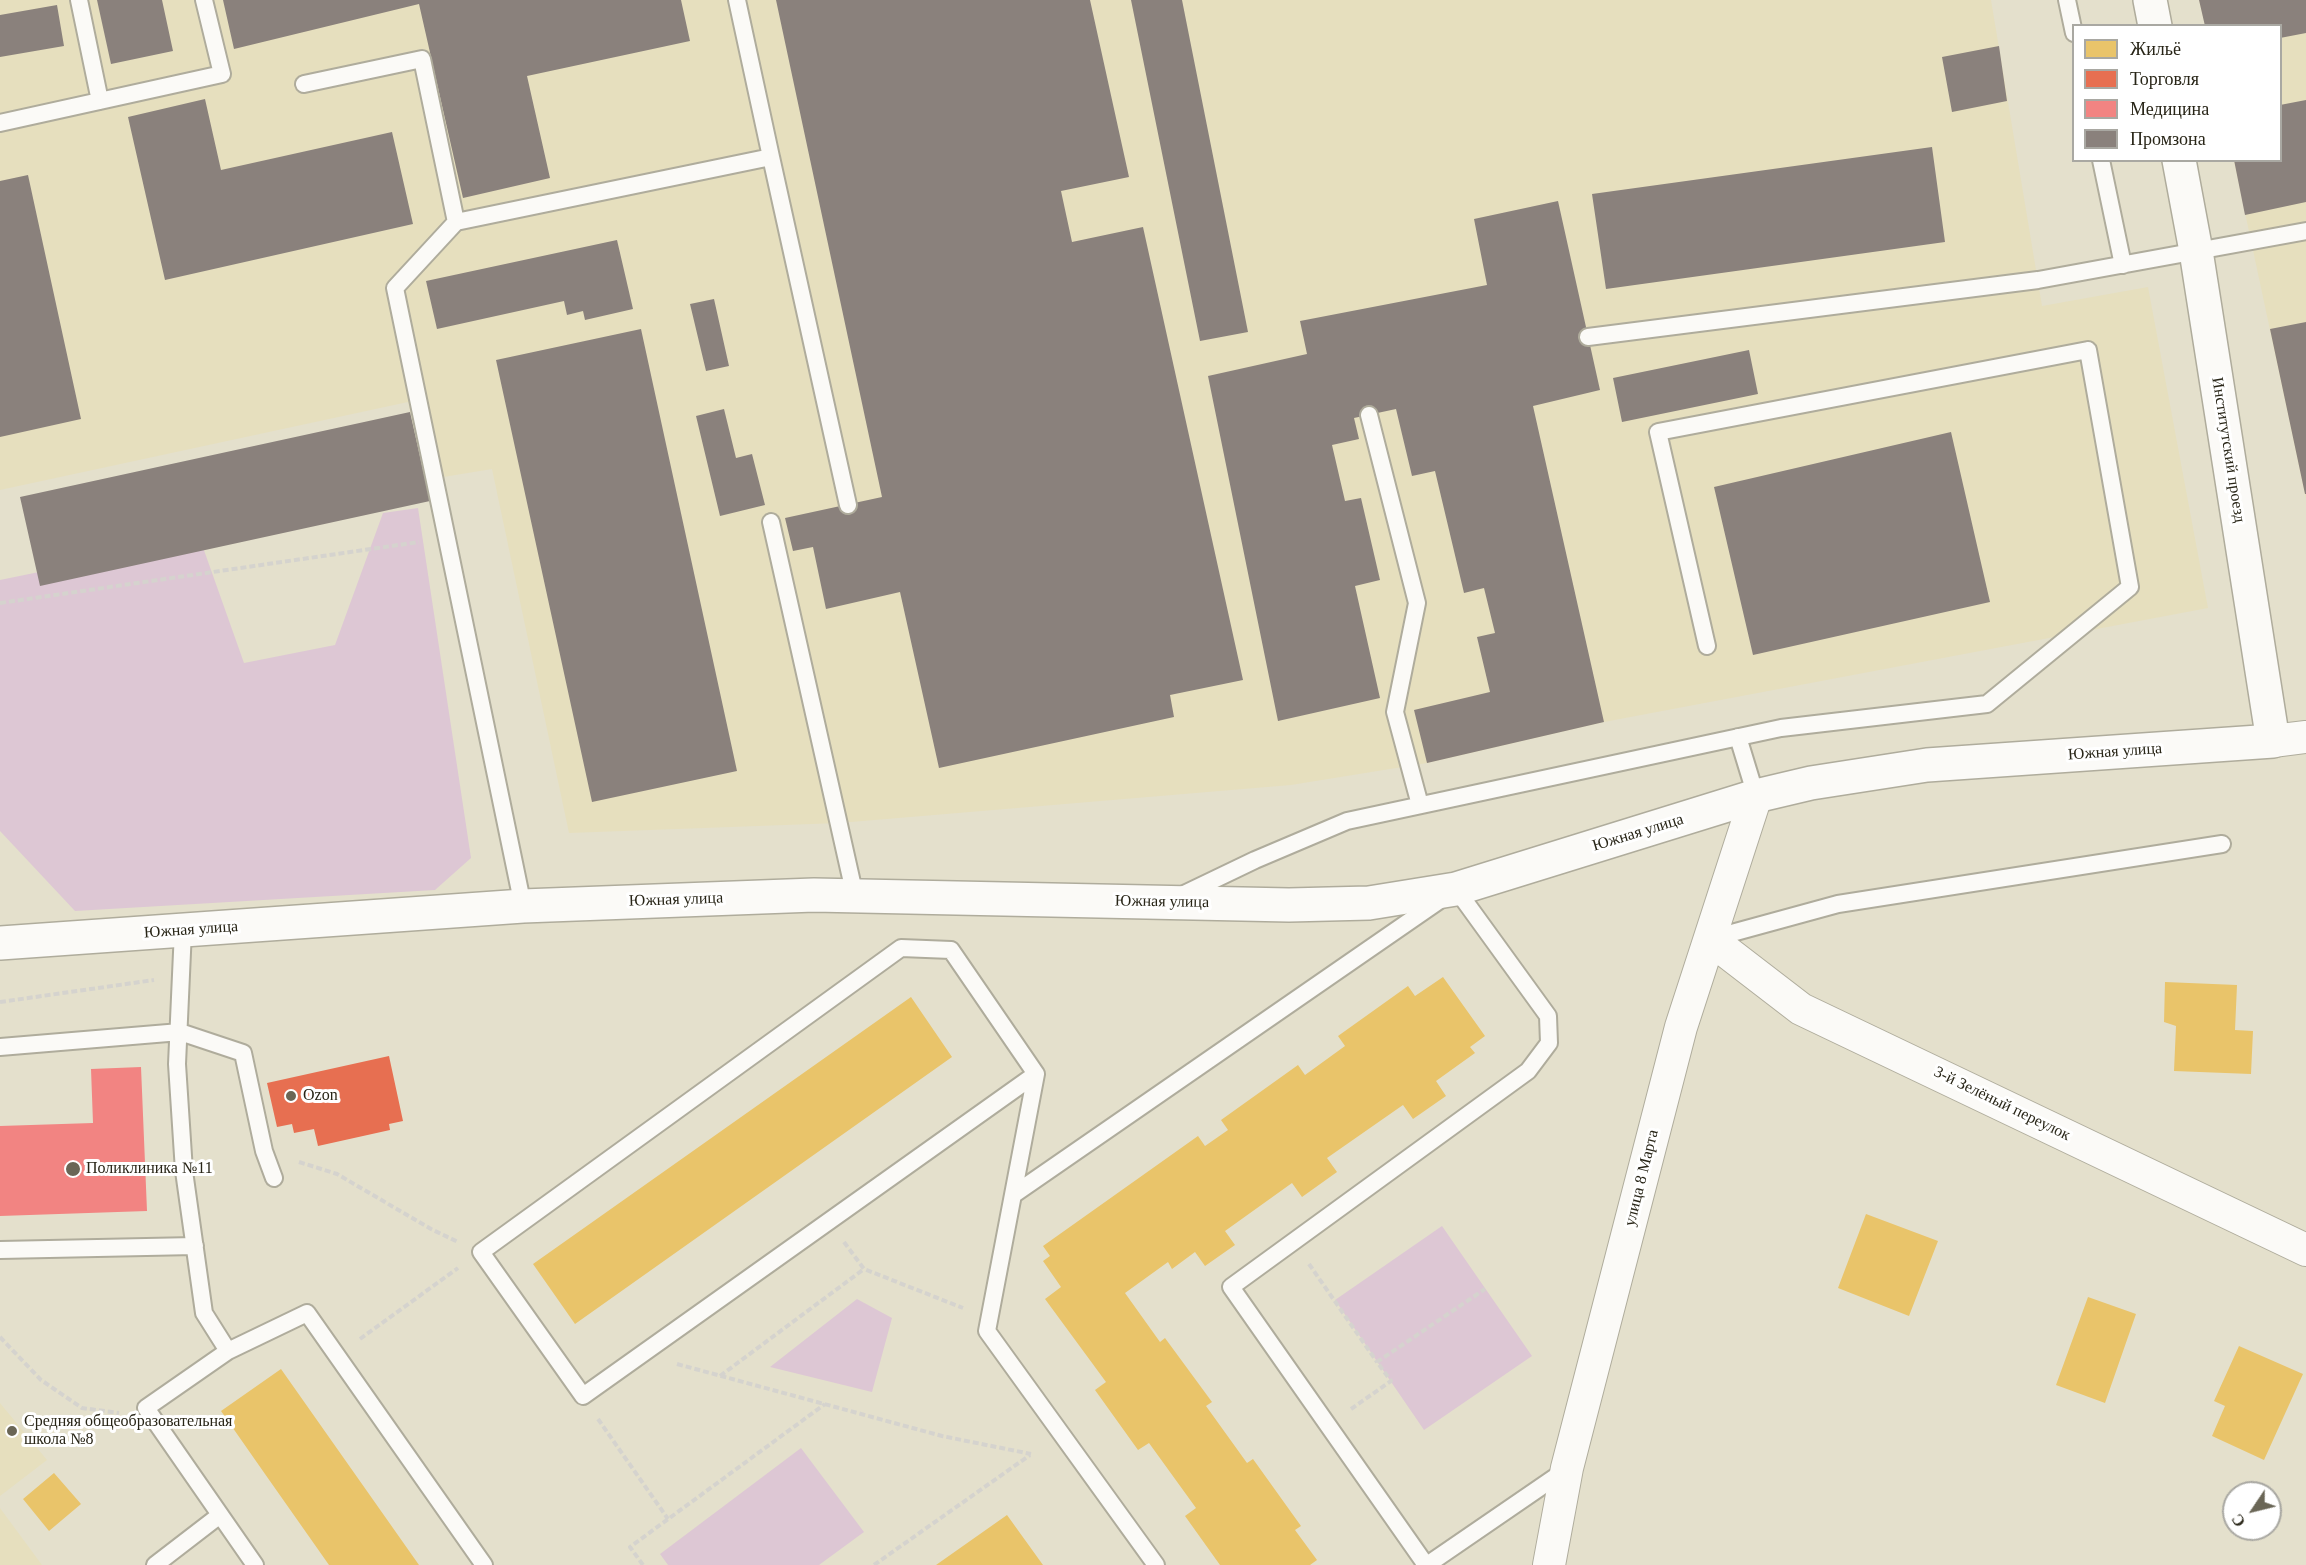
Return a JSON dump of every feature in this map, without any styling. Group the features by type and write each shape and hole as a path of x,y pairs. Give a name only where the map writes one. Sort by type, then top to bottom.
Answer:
{"street":[{"path":"2150,0 2154,24"},
{"name":"Институтский проезд","path":"2179,162 2196,251 2273,741"},
{"name":"Южная улица","path":"3,937 183,930 523,906 814,895 1289,905 1369,903 1456,889 1756,796 1811,783 1927,765 2306,737"},
{"name":"улица 8 Марта","path":"1549,1565 1568,1468 1681,1027 1756,796"},
{"name":"3-й Зелёный переулок","path":"1710,939 1801,1008 2306,1250"}],"lane":[{"path":"79,0 100,101"},
{"path":"0,123 222,74 204,0"},
{"path":"737,0 848,505"},
{"path":"2067,0 2072,28"},
{"path":"2140,0 2153,24"},
{"path":"304,84 422,58 456,222"},
{"path":"523,906 395,288 456,222 771,157"},
{"path":"2101,162 2123,265"},
{"path":"1588,337 2038,280 2306,231"},
{"path":"1166,902 1347,820 1781,728 1988,704 2130,587 2088,350 1658,432 1707,646"},
{"path":"1369,415 1417,603 1395,712 1420,805"},
{"path":"771,522 855,896"},
{"path":"1738,737 1756,796"},
{"path":"1710,939 1838,904 2222,844"},
{"path":"1013,1195 1456,889 1548,1016 1549,1043 1528,1071 1231,1287 1427,1565 1568,1468"},
{"path":"183,930 177,1064 183,1159 204,1312 228,1351"},
{"path":"1036,1074 583,1396 481,1252 901,948 951,950 1036,1074 987,1331 1156,1565"},
{"path":"0,1047 180,1032 243,1053 264,1151 274,1178"},
{"path":"0,1250 195,1246"},
{"path":"255,1565 146,1408 228,1351 306,1312 484,1565"},
{"path":"154,1565 220,1515"}],"path":[{"path":"0,603 447,538"},
{"path":"0,1002 182,975"},
{"path":"264,1151 337,1174 430,1229 481,1252"},
{"path":"829,1222 864,1269 989,1318"},
{"path":"1294,1241 1391,1381 1328,1425"},
{"path":"337,1355 481,1252"},
{"path":"720,1376 864,1269"},
{"path":"1377,1362 1485,1289"},
{"path":"0,1337 41,1380 82,1408 118,1413 146,1408"},
{"path":"640,1356 942,1436 1031,1454"},
{"path":"583,1396 668,1519"},
{"path":"643,1565 630,1547 825,1404"},
{"path":"874,1565 1060,1433"}],"shaded area":[{"path":"0,0 1991,0 2042,306 2148,287 2208,608 1604,722 1427,763 1291,785 839,823 569,833 492,469 425,480 408,402 0,490"},
{"path":"2199,0 2306,0 2306,499 2234,162 2282,162 2282,24 2205,24"},
{"path":"418,508 471,858 435,890 75,911 0,831 0,580 200,539 244,663 335,645 383,513"},
{"path":"1442,1226 1532,1356 1424,1430 1335,1300"},
{"path":"857,1299 892,1318 872,1392 770,1367"},
{"name":"Средняя общеобразовательная школа №8","path":"0,1403 47,1460 0,1496"},
{"path":"801,1448 864,1532 819,1565 668,1565 660,1554"},
{"path":"0,1508 42,1565 0,1565"}],"building: Жильё":[{"path":"1443,977 1485,1036 1470,1047 1475,1053 1436,1081 1446,1096 1413,1119 1403,1105 1327,1158 1337,1172 1302,1197 1292,1183 1225,1231 1235,1245 1205,1266 1195,1252 1172,1269 1168,1262 1125,1293 1160,1342 1165,1338 1212,1402 1206,1406 1247,1463 1253,1459 1301,1526 1295,1530 1317,1560 1310,1565 1220,1565 1185,1516 1196,1508 1149,1443 1138,1450 1095,1390 1106,1382 1045,1299 1061,1287 1043,1261 1050,1256 1043,1246 1198,1136 1205,1146 1228,1130 1221,1120 1298,1065 1305,1075 1345,1046 1338,1036 1408,986 1415,996"},
{"path":"2165,982 2237,985 2235,1030 2253,1031 2251,1074 2174,1071 2176,1026 2164,1022"},
{"path":"911,997 952,1057 575,1324 533,1264"},
{"path":"1866,1214 1938,1241 1909,1316 1838,1288"},
{"path":"2088,1297 2136,1314 2105,1403 2056,1385"},
{"path":"2239,1346 2303,1374 2264,1460 2212,1436 2225,1406 2214,1401"},
{"path":"281,1369 419,1565 329,1565 221,1411"},
{"path":"54,1473 81,1504 49,1531 23,1499"},
{"path":"1007,1515 1043,1565 936,1565"}],"building: Торговля":[{"path":"389,1056 403,1121 389,1124 390,1130 318,1146 314,1129 294,1133 292,1124 277,1127 267,1083"}],"building: Медицина":[{"name":"Поликлиника №11","path":"141,1067 147,1211 0,1216 0,1126 93,1123 91,1069"}],"building: Промзона":[{"path":"97,0 162,0 173,51 111,64"},
{"path":"223,0 681,0 690,41 527,76 550,178 463,198 419,4 234,49"},
{"path":"776,0 1090,0 1129,177 1061,191 1072,242 1143,227 1243,680 1170,695 1174,717 939,768 900,592 826,609 813,547 793,551 785,518 882,497"},
{"path":"1131,0 1182,0 1248,332 1200,341"},
{"path":"2199,0 2306,0 2306,33 2282,38 2282,24 2205,24"},
{"path":"57,5 64,46 0,57 0,15"},
{"path":"1999,46 2007,101 1952,112 1942,57"},
{"path":"205,99 221,170 392,132 413,224 165,280 128,117"},
{"path":"2306,100 2306,202 2245,215 2234,162 2282,162 2282,105"},
{"path":"1932,147 1945,242 1606,289 1592,194"},
{"path":"28,175 81,419 0,437 0,181"},
{"path":"1558,201 1600,390 1533,406 1604,722 1427,763 1414,710 1490,692 1477,637 1495,633 1484,588 1464,593 1435,471 1412,476 1396,409 1354,418 1359,439 1332,445 1345,501 1361,498 1380,580 1355,586 1380,698 1278,721 1208,376 1307,354 1300,321 1487,285 1474,219"},
{"path":"617,240 633,309 585,320 583,311 567,315 564,301 437,329 426,281"},
{"path":"714,299 729,366 706,371 690,304"},
{"path":"2306,322 2306,494 2305,494 2270,329"},
{"path":"641,329 737,771 592,802 496,360"},
{"path":"1749,350 1758,394 1622,422 1613,378"},
{"path":"724,409 736,458 752,454 765,505 720,516 696,416"},
{"path":"410,412 430,501 40,586 20,497"},
{"path":"1951,432 1990,602 1753,655 1714,487"}],"place":[{"name":"Ozon","path":"291,1096"},
{"name":"Поликлиника №11","path":"73,1169"},
{"name":"Средняя общеобразовательная школа №8","path":"12,1431"}]}
